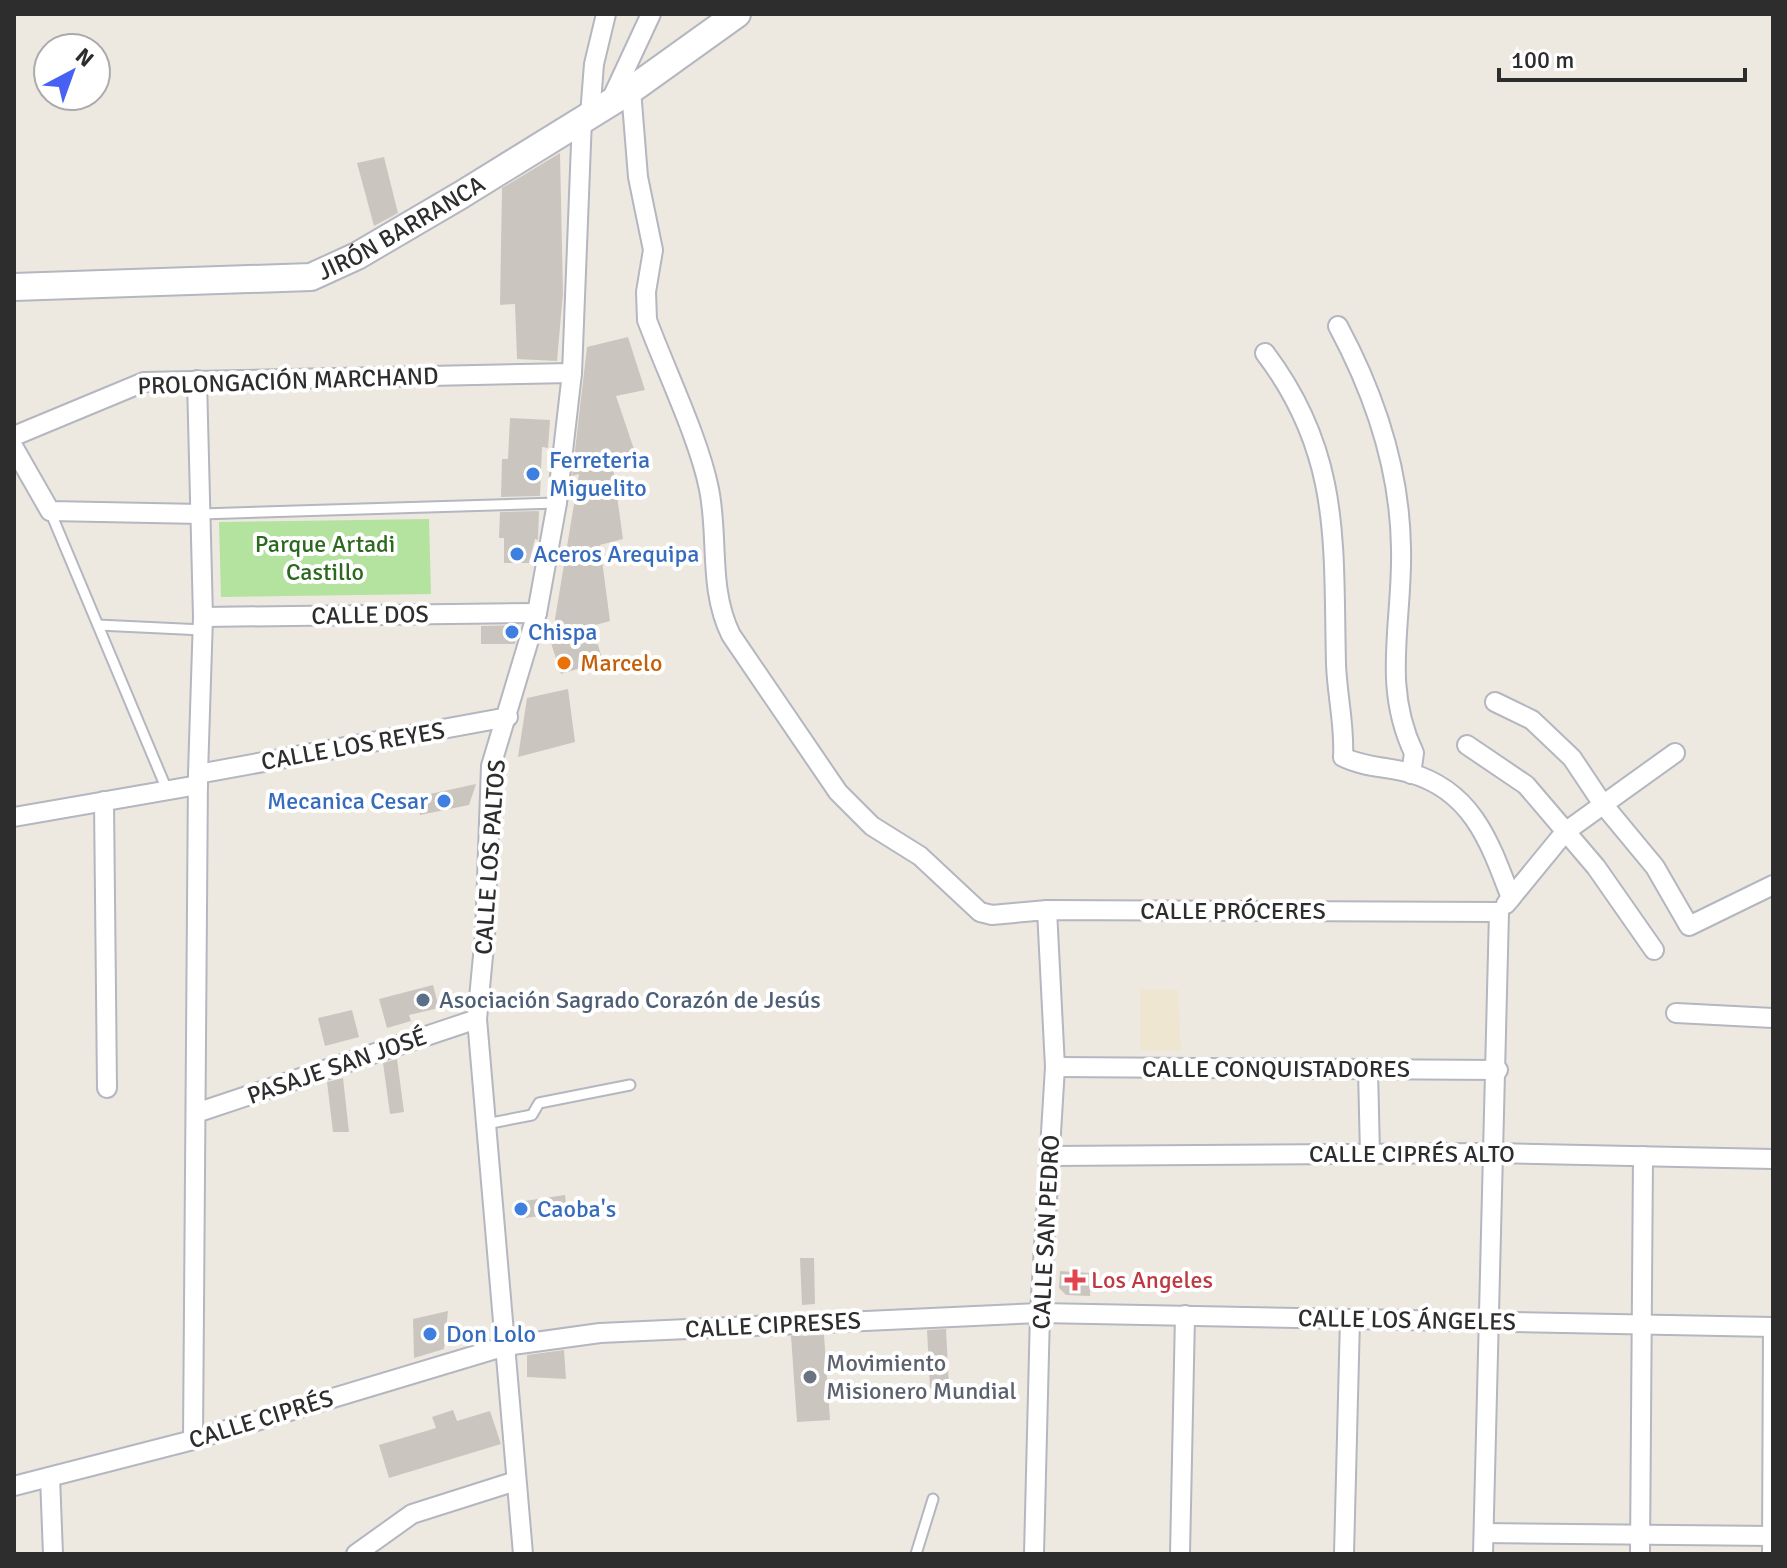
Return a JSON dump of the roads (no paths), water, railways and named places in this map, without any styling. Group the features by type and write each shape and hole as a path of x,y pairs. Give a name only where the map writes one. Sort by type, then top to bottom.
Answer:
{"street":[{"path":"603,106 594,64 606,14"},
{"path":"603,106 651,14"},
{"name":"JIRÓN BARRANCA","path":"14,287 311,277 370,249 603,106 737,14"},
{"name":"CALLE LOS PALTOS","path":"523,1554 477,1019 485,935 491,766 537,613 557,503 603,106"},
{"name":"CALLE PRÓCERES","path":"603,106 638,177 653,250 646,292 647,320 709,488 715,588 721,614 731,635 838,792 872,826 920,856 971,905 992,915 1047,910 1505,905"},
{"path":"1338,326 1368,386 1395,483 1402,550 1394,688 1405,740 1414,753 1411,774"},
{"path":"1265,353 1301,409 1325,476 1332,526 1337,685 1343,757 1411,774 1437,785 1464,805 1494,850 1505,905 1494,1153 1483,1554"},
{"name":"PROLONGACIÓN MARCHAND","path":"14,436 124,387 144,382 572,373"},
{"path":"193,1440 198,780 203,623 197,380"},
{"path":"14,448 20,473 50,511 201,514"},
{"name":"CALLE DOS","path":"203,623 537,613"},
{"path":"1495,702 1532,720 1555,739 1655,867 1689,926 1773,885"},
{"name":"CALLE LOS REYES","path":"14,817 167,790 198,780 508,717"},
{"path":"1467,745 1526,785 1596,867 1654,950"},
{"path":"1505,905 1565,832 1675,753"},
{"path":"104,801 107,1088"},
{"name":"CALLE SAN PEDRO","path":"1034,1554 1040,1313 1055,1067 1047,910"},
{"path":"1676,1013 1773,1018"},
{"name":"PASAJE SAN JOSÉ","path":"196,1113 477,1019"},
{"name":"CALLE CONQUISTADORES","path":"1055,1067 1498,1070"},
{"path":"1368,1070 1370,1154"},
{"name":"CALLE CIPRÉS ALTO","path":"1050,1156 1494,1153 1773,1159"},
{"path":"1640,1554 1643,1156"},
{"name":"CALLE CIPRESES","path":"506,1346 600,1333 1040,1313"},
{"name":"CALLE LOS ÁNGELES","path":"1040,1313 1773,1327"},
{"path":"1180,1554 1185,1315"},
{"path":"1344,1554 1350,1319"},
{"path":"1484,1533 1640,1535 1772,1542 1773,1327"},
{"name":"CALLE CIPRÉS","path":"14,1486 193,1440 506,1346"},
{"path":"50,1477 53,1554"},
{"path":"356,1554 412,1514 516,1481"}],"lane":[{"path":"201,514 557,503"},
{"path":"50,511 167,790"},
{"path":"98,625 203,623"},
{"path":"486,1124 532,1115 539,1103 630,1085"},
{"path":"916,1554 933,1499"}],"place":[{"name":"Ferreteria Miguelito","path":"533,474"},
{"name":"Aceros Arequipa","path":"517,554"},
{"name":"Chispa","path":"512,632"},
{"name":"Marcelo","path":"564,663"},
{"name":"Mecanica Cesar","path":"444,801"},
{"name":"Asociación Sagrado Corazón de Jesús","path":"423,1000"},
{"name":"Caoba's","path":"521,1209"},
{"name":"Los Angeles","path":"1075,1280"},
{"name":"Don Lolo","path":"430,1334"},
{"name":"Movimiento Misionero Mundial","path":"810,1377"}],"park label":[{"name":"Parque Artadi Castillo","path":"325,558"}]}
